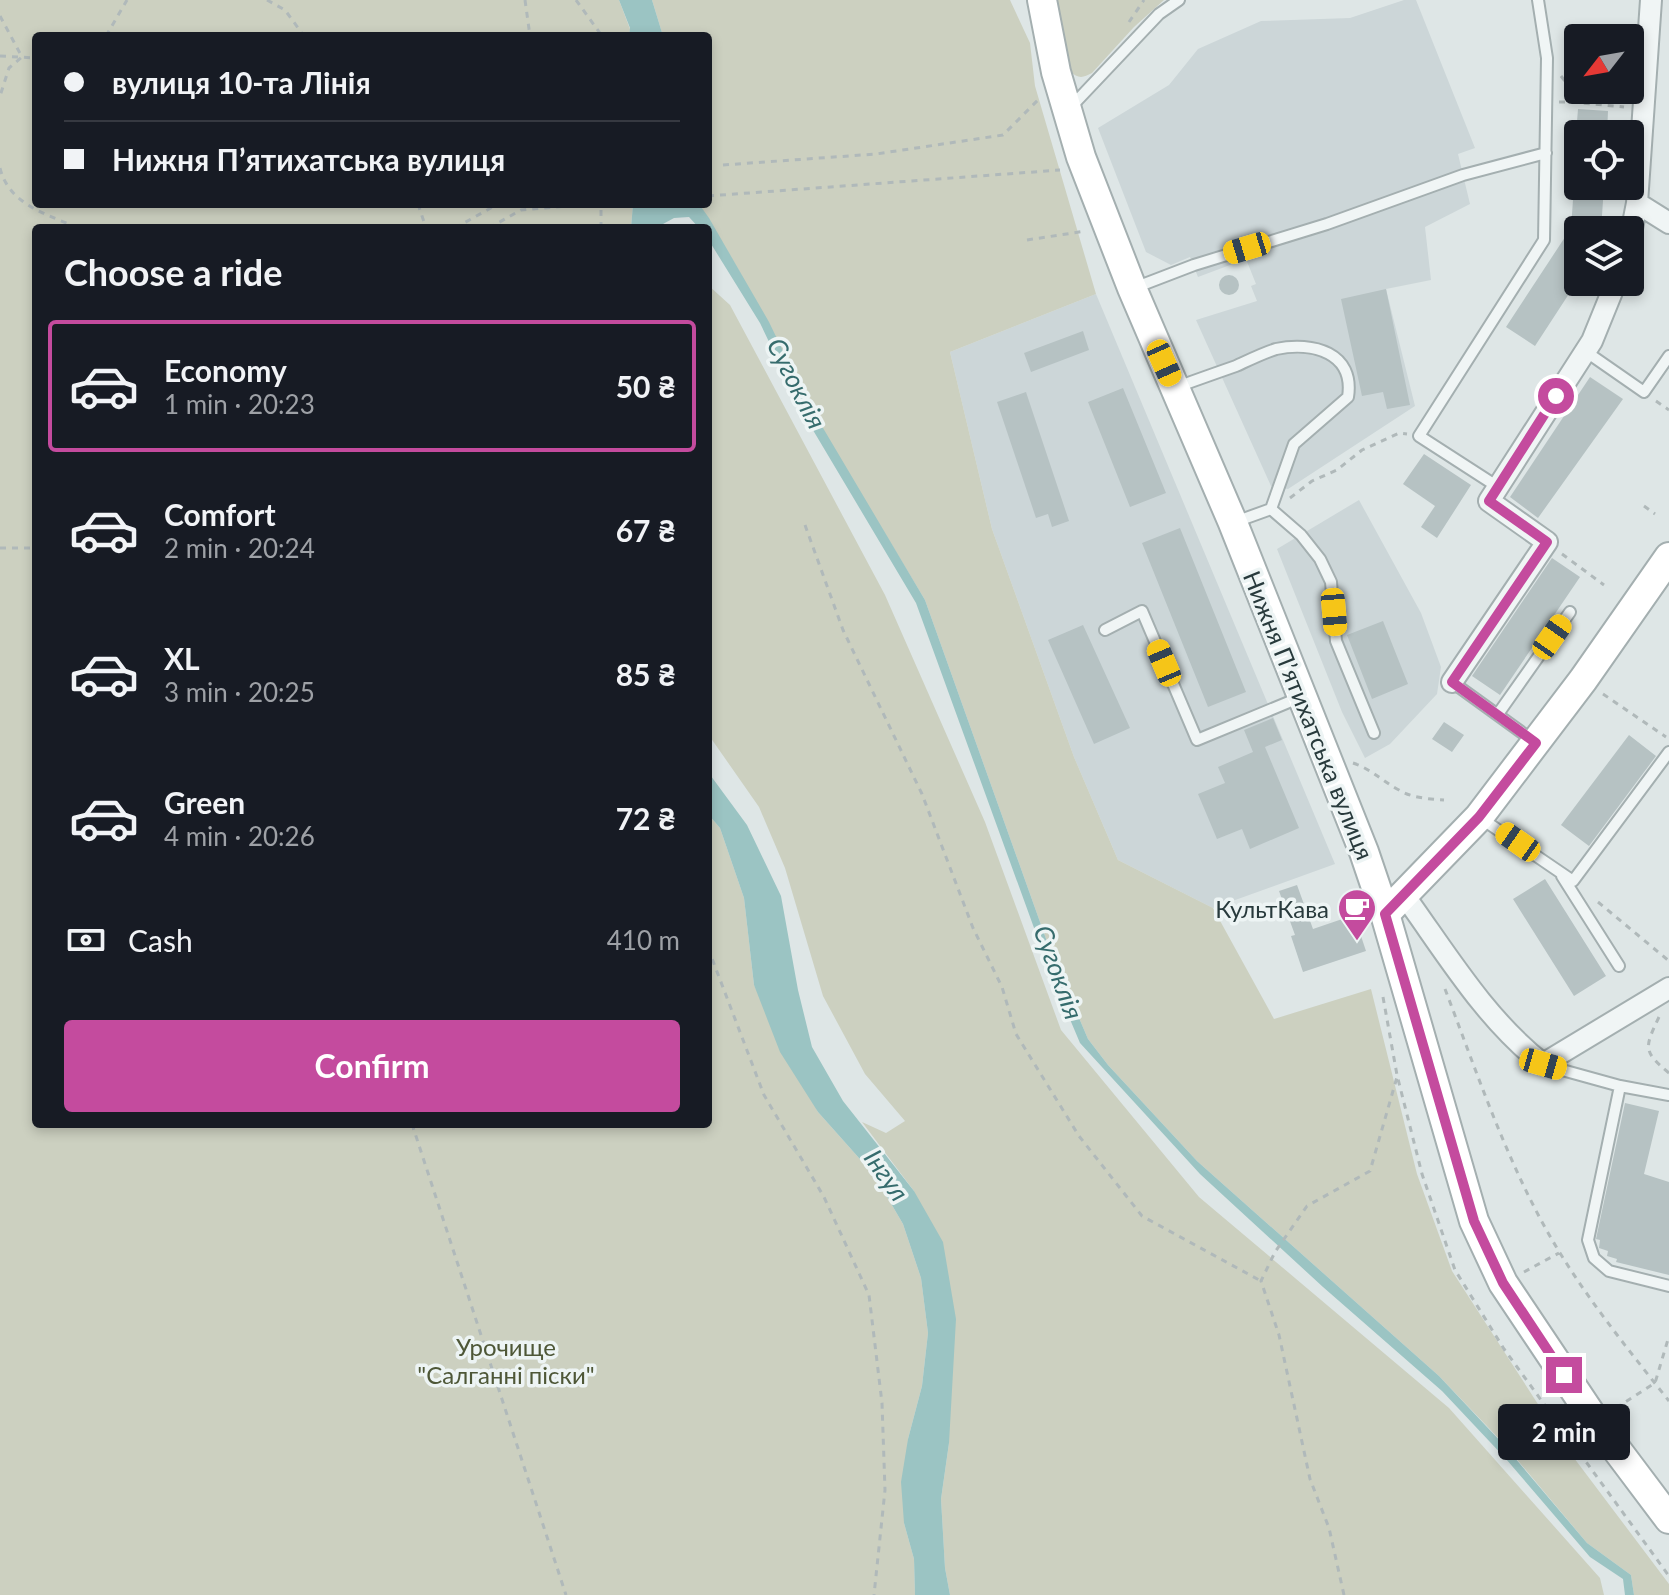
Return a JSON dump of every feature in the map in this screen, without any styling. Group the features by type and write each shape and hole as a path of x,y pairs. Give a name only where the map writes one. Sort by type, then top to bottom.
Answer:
{"street":[{"name":"Нижня Пʼятихатська вулиця","path":"1042,0 1056,72 1081,157 1132,288 1233,523 1329,759 1395,904 1474,1221 1503,1283 1596,1422 1669,1519"},
{"path":"1634,216 1651,0"},
{"path":"1637,203 1669,223"},
{"path":"1452,682 1547,542 1489,501 1585,351 1610,296"},
{"path":"1667,989 1543,1064 1516,1043 1395,904 1479,817 1583,680 1669,557"}],"lane":[{"path":"1067,112 1159,14 1179,0"},
{"path":"1498,487 1419,436 1544,240 1547,58 1538,0"},
{"path":"1132,288 1194,265 1327,224 1463,175 1546,153"},
{"path":"1175,387 1276,349 1308,346 1335,357 1346,367 1350,384 1348,397 1294,444 1271,509"},
{"path":"1585,351 1644,392 1669,356"},
{"path":"1233,523 1271,509"},
{"path":"1271,509 1301,535 1320,559 1331,582 1336,641 1374,733"},
{"path":"1105,630 1142,611 1197,740 1303,696"},
{"path":"1498,714 1570,612"},
{"path":"1452,682 1536,743"},
{"path":"1479,817 1573,881 1669,752"},
{"path":"1558,871 1619,966"},
{"path":"1543,1064 1620,1086 1669,1095"},
{"path":"1620,1086 1588,1240 1594,1258 1609,1271 1669,1286"}],"path":[{"path":"108,32 127,0"},
{"path":"267,0 285,10 301,32"},
{"path":"525,0 529,32"},
{"path":"576,0 599,32"},
{"path":"0,16 22,57"},
{"path":"0,56 32,58"},
{"path":"0,96 9,68 22,57"},
{"path":"1547,58 1564,80"},
{"path":"723,165 876,154 1003,135 1045,93 1056,72"},
{"path":"1547,101 1564,102"},
{"path":"1591,104 1644,110"},
{"path":"0,168 4,183 34,211 68,224"},
{"path":"712,196 1068,169"},
{"path":"462,224 491,208"},
{"path":"496,224 521,210 542,208"},
{"path":"1027,240 1090,230"},
{"path":"1271,509 1293,497 1312,481 1337,470 1362,450 1399,433 1419,436"},
{"path":"1644,506 1655,514"},
{"path":"805,525 843,630 922,794 973,928 1002,987 1016,1034 1079,1136 1142,1216 1261,1281 1279,1335 1310,1479 1329,1528 1344,1595"},
{"path":"1547,542 1604,585"},
{"path":"0,548 32,548"},
{"path":"1583,680 1669,740"},
{"path":"1329,759 1356,764 1376,773 1399,791 1421,798 1444,800"},
{"path":"1595,900 1669,961"},
{"path":"712,958 764,1095 824,1197 869,1295 882,1403 885,1490 874,1595"},
{"path":"1441,981 1498,1125 1541,1219 1592,1301 1669,1401"},
{"path":"1667,989 1647,1044 1650,1057 1669,1073"},
{"path":"1261,1281 1275,1252 1307,1206 1370,1171 1397,1075"},
{"path":"413,1128 566,1595"},
{"path":"1503,1283 1560,1253"},
{"path":"1596,1422 1655,1383 1669,1336"}],"shaded area":[{"path":"1404,0 1416,0 1475,148 1458,154 1470,204 1425,227 1431,280 1386,289 1415,406 1288,489 1271,486 1196,320 1257,301 1251,286 1256,284 1246,259 1198,277 1190,257 1171,265 1146,252 1098,128 1169,85 1198,49 1261,21 1350,18"},
{"path":"1096,294 1335,864 1213,908 1118,860 1074,757 992,529 950,352"},
{"path":"1359,500 1421,613 1441,667 1437,694 1390,744 1365,758 1342,712 1277,549"}],"green space":[{"name":"Урочище \"Салганні піски\"","path":"0,0 619,0 630,32 32,32 32,208 633,208 631,224 32,224 32,1128 712,1128 712,819 720,828 744,898 754,985 818,1112 875,1176 903,1224 921,1278 928,1333 922,1386 908,1439 904,1523 914,1559 915,1595 0,1595"},
{"path":"652,0 1010,0 1030,43 1035,86 1096,294 950,352 992,529 1074,757 1118,860 1213,908 1274,1019 1371,989 1417,1174 1452,1271 1565,1446 1669,1584 1669,1595 1634,1595 1631,1575 1587,1543 1504,1444 1439,1376 1197,1161 1108,1065 1088,1039 1050,950 925,600 831,444 738,269 701,208 712,208 712,32 662,32"},
{"path":"1049,0 1164,0 1092,73 1081,77 1070,71"},
{"path":"712,289 730,305 885,595 985,822 1061,1030 1199,1197 1449,1408 1600,1578 1604,1595 950,1595 945,1568 941,1499 949,1443 914,1191 862,1122 886,1133 905,1121 865,1074 823,996 785,868 759,807 712,740"}],"water":[{"path":"619,0 652,0 662,32 630,32"},
{"name":"Сугоклія","path":"633,208 702,208 709,218 769,322 807,401 925,600 1050,950 1088,1039 1108,1065 1197,1161 1439,1376 1503,1444 1587,1543 1631,1575 1634,1595 1625,1595 1623,1579 1590,1557 1506,1459 1442,1391 1200,1174 1080,1043 1050,972 916,603 804,415 760,323 712,245 712,224 695,224 689,217 674,218 663,224 631,224"},
{"name":"Інгул","path":"712,777 747,825 781,896 812,1047 843,1101 914,1191 943,1242 956,1319 949,1443 941,1499 945,1568 950,1595 915,1595 914,1559 904,1523 901,1482 922,1386 928,1333 921,1278 903,1224 875,1176 818,1112 780,1052 754,985 744,898 720,828 712,819"}],"building":[{"path":"1578,109 1608,111 1608,120 1577,120"},
{"path":"1573,200 1603,200 1602,216 1572,216"},
{"path":"1564,239 1564,296 1568,296 1535,346 1506,327"},
{"path":"1229,275 1236,278 1239,285 1236,292 1229,295 1222,292 1219,285 1222,278"},
{"path":"1386,289 1410,405 1387,409 1383,392 1362,396 1341,299"},
{"path":"1083,331 1089,350 1031,372 1024,353"},
{"path":"1590,377 1623,399 1538,518 1510,497"},
{"path":"1123,388 1166,493 1130,507 1088,402"},
{"path":"1026,392 1069,521 1052,527 1048,514 1036,518 997,402"},
{"path":"1424,454 1471,485 1437,538 1421,527 1435,506 1403,484"},
{"path":"1180,528 1246,692 1208,707 1142,543"},
{"path":"1552,558 1580,577 1500,695 1472,676"},
{"path":"1383,621 1408,684 1372,699 1347,635"},
{"path":"1083,625 1130,728 1094,744 1048,640"},
{"path":"1273,718 1282,740 1265,747 1299,828 1250,849 1242,829 1217,839 1198,794 1225,783 1218,767 1253,752 1244,730"},
{"path":"1444,722 1464,735 1452,752 1432,739"},
{"path":"1629,735 1656,756 1589,846 1561,825"},
{"path":"1545,879 1606,976 1574,996 1513,899"},
{"path":"1297,885 1313,929 1354,915 1366,951 1303,972 1291,936 1295,935 1279,891"},
{"path":"1625,1103 1659,1111 1644,1174 1669,1182 1669,1275 1616,1262 1617,1259 1607,1256 1608,1251 1599,1248 1600,1240 1596,1239"}],"place":[{"name":"КультКава","path":"1357,942"}],"route":[{"path":"1556,396 1489,501 1547,542 1452,682 1536,743 1479,817 1385,914 1474,1221 1503,1283 1564,1375"}]}
